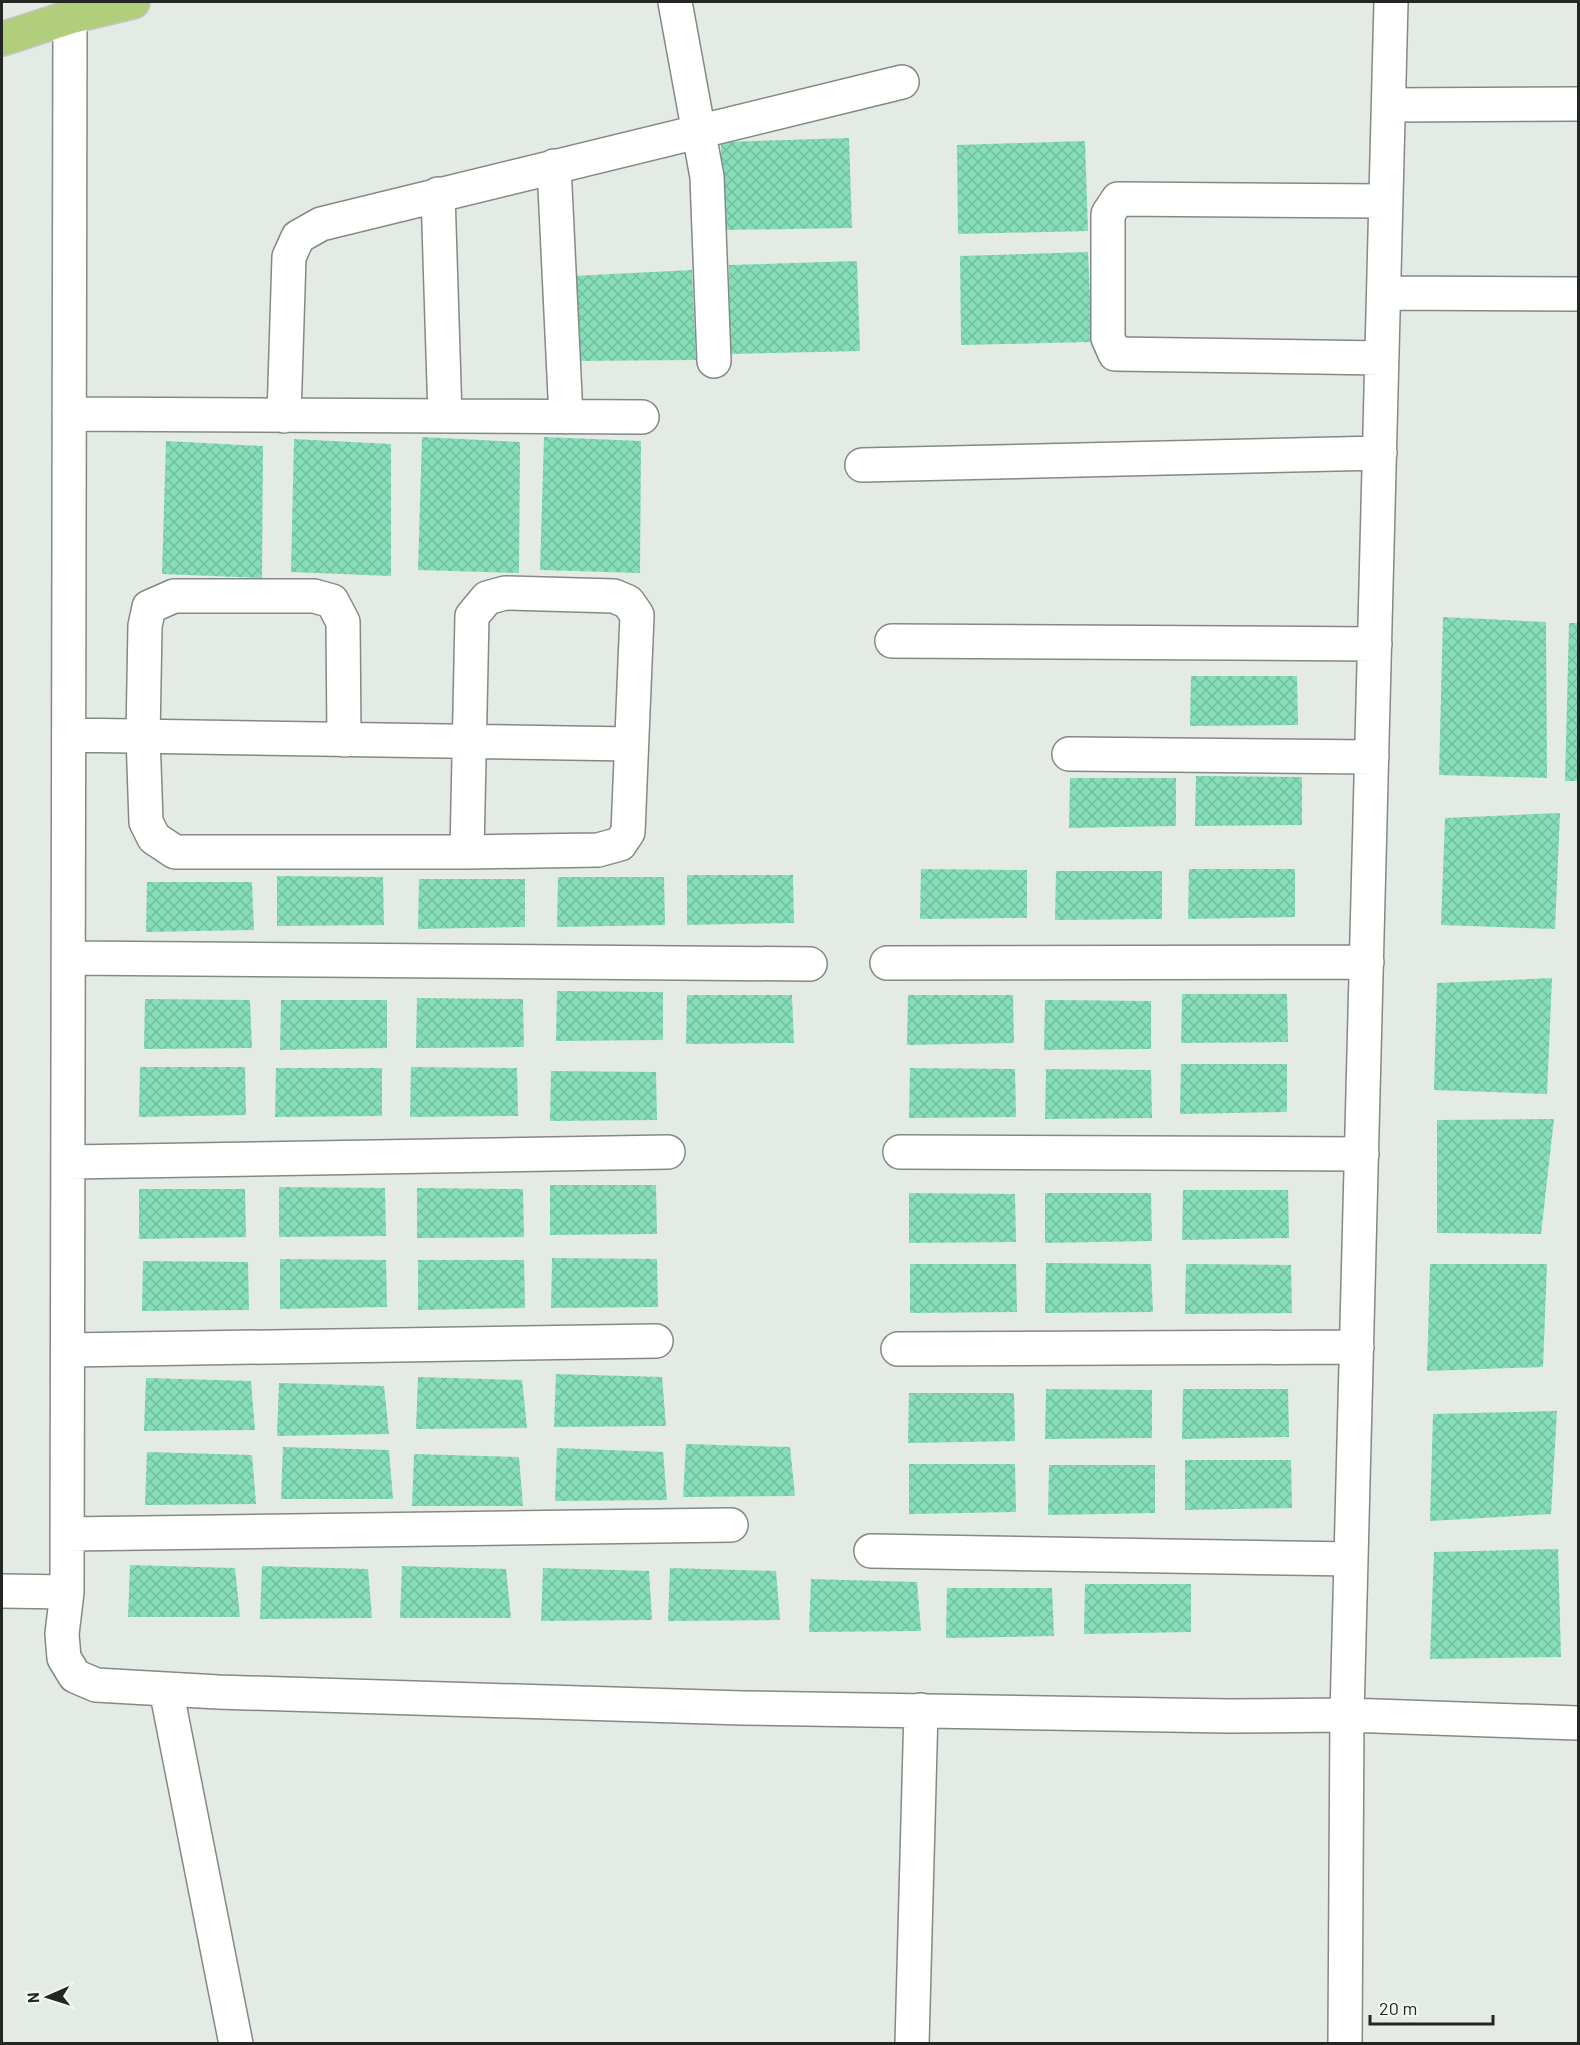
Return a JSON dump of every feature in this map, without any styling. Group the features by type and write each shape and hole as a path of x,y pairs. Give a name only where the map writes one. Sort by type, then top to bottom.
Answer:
{"main road":[{"path":"2,39 70,17 133,2"}],"street":[{"path":"675,2 707,177 714,361"},
{"path":"1345,2043 1347,1715 1391,2"},
{"path":"70,17 67,1592 62,1634 64,1658 75,1676 96,1685 166,1689 742,1708 1228,1716 1347,1715 1578,1723"},
{"path":"284,416 289,257 298,237 321,224 902,82"},
{"path":"1389,105 1578,104"},
{"path":"554,166 566,417"},
{"path":"438,194 445,416"},
{"path":"1381,357 1115,354 1108,338 1108,214 1118,200 1386,201"},
{"path":"1384,293 1578,294"},
{"path":"69,414 642,417"},
{"path":"862,465 1380,453"},
{"path":"344,740 343,622 332,602 314,596 174,596 149,607 145,626 143,736 146,822 154,838 175,852 467,852 598,850 620,844 627,832 637,615 628,602 614,596 505,593 487,598 472,616 467,852"},
{"path":"892,641 1375,644"},
{"path":"69,735 630,744"},
{"path":"1069,754 1372,757"},
{"path":"70,958 810,964"},
{"path":"887,963 1367,962"},
{"path":"69,1162 668,1152"},
{"path":"900,1152 1362,1154"},
{"path":"68,1350 656,1341"},
{"path":"898,1349 1357,1347"},
{"path":"67,1534 731,1525"},
{"path":"872,1551 1033,1556 1351,1559"},
{"path":"2,1591 67,1592"},
{"path":"166,1689 236,2043"},
{"path":"912,2043 921,1710"}],"building":[{"path":"849,138 852,228 722,230 721,142"},
{"path":"1085,141 1088,231 958,234 957,145"},
{"path":"1088,252 1092,342 961,345 960,256"},
{"path":"857,261 860,351 730,354 729,265"},
{"path":"692,270 696,360 573,361 572,276"},
{"path":"422,437 520,442 519,573 418,570"},
{"path":"544,437 641,441 640,573 540,570"},
{"path":"294,439 391,444 391,576 291,572"},
{"path":"166,441 263,446 262,578 162,574"},
{"path":"1443,617 1546,622 1547,778 1439,775"},
{"path":"1569,623 1578,623 1578,781 1565,781"},
{"path":"1191,676 1297,676 1298,725 1190,726"},
{"path":"1196,776 1302,777 1302,825 1195,826"},
{"path":"1070,778 1176,778 1176,826 1069,828"},
{"path":"1560,813 1555,929 1441,925 1445,818"},
{"path":"921,869 1027,870 1027,918 920,919"},
{"path":"1189,869 1295,869 1295,917 1188,919"},
{"path":"1056,871 1162,871 1162,919 1055,920"},
{"path":"687,875 793,875 794,923 687,925"},
{"path":"277,876 383,877 384,925 277,926"},
{"path":"558,877 664,877 665,925 557,927"},
{"path":"419,879 525,879 525,927 418,929"},
{"path":"147,882 252,882 254,930 146,932"},
{"path":"1552,978 1547,1094 1434,1090 1437,983"},
{"path":"557,991 663,992 663,1040 556,1041"},
{"path":"1182,994 1287,994 1288,1042 1181,1043"},
{"path":"687,995 792,995 794,1043 686,1044"},
{"path":"908,995 1013,995 1014,1043 907,1045"},
{"path":"417,998 523,999 524,1047 416,1048"},
{"path":"145,999 250,1000 252,1048 144,1049"},
{"path":"281,1000 387,1000 387,1048 280,1050"},
{"path":"1045,1000 1151,1001 1151,1049 1044,1050"},
{"path":"1181,1064 1287,1064 1287,1112 1180,1114"},
{"path":"140,1067 245,1067 246,1115 139,1117"},
{"path":"411,1067 517,1068 518,1116 410,1117"},
{"path":"276,1068 382,1068 382,1116 275,1117"},
{"path":"910,1068 1015,1069 1016,1117 909,1118"},
{"path":"1046,1069 1151,1070 1152,1118 1045,1119"},
{"path":"551,1071 656,1072 657,1120 550,1121"},
{"path":"1554,1119 1541,1234 1437,1233 1437,1120"},
{"path":"550,1185 656,1185 657,1234 550,1235"},
{"path":"279,1187 385,1188 386,1236 279,1237"},
{"path":"417,1188 523,1189 524,1237 417,1238"},
{"path":"139,1189 245,1189 246,1237 139,1239"},
{"path":"1183,1190 1288,1190 1289,1238 1182,1240"},
{"path":"909,1193 1015,1194 1016,1242 909,1243"},
{"path":"1045,1193 1151,1193 1152,1241 1045,1243"},
{"path":"552,1258 657,1259 658,1307 551,1308"},
{"path":"280,1259 386,1260 387,1307 280,1309"},
{"path":"418,1260 524,1260 525,1308 418,1310"},
{"path":"143,1261 248,1262 249,1310 142,1311"},
{"path":"1046,1263 1151,1264 1153,1312 1045,1313"},
{"path":"910,1264 1016,1264 1017,1312 910,1313"},
{"path":"1186,1264 1291,1265 1292,1313 1185,1314"},
{"path":"1430,1264 1547,1264 1543,1367 1427,1371"},
{"path":"556,1374 662,1377 666,1426 554,1427"},
{"path":"418,1377 522,1380 527,1428 416,1429"},
{"path":"146,1378 251,1381 255,1430 144,1431"},
{"path":"279,1383 384,1386 389,1434 277,1436"},
{"path":"1046,1389 1152,1390 1152,1438 1045,1439"},
{"path":"1183,1389 1288,1389 1289,1437 1182,1439"},
{"path":"909,1393 1014,1393 1015,1441 908,1443"},
{"path":"1557,1411 1551,1514 1430,1521 1433,1414"},
{"path":"686,1444 790,1447 795,1496 683,1497"},
{"path":"283,1447 389,1450 393,1499 281,1499"},
{"path":"557,1448 663,1452 667,1500 555,1501"},
{"path":"147,1452 252,1455 256,1504 145,1505"},
{"path":"414,1454 519,1457 523,1506 412,1506"},
{"path":"1185,1460 1291,1460 1292,1508 1185,1510"},
{"path":"909,1464 1015,1464 1016,1512 909,1514"},
{"path":"1049,1465 1155,1465 1155,1513 1048,1515"},
{"path":"1558,1549 1561,1657 1430,1659 1434,1552"},
{"path":"130,1565 235,1568 240,1617 128,1617"},
{"path":"262,1566 368,1569 372,1618 260,1619"},
{"path":"402,1566 506,1569 511,1618 400,1618"},
{"path":"543,1568 649,1571 652,1620 541,1621"},
{"path":"670,1568 776,1571 780,1620 668,1621"},
{"path":"811,1579 917,1582 921,1631 809,1632"},
{"path":"1085,1584 1191,1584 1191,1632 1084,1634"},
{"path":"947,1588 1052,1588 1054,1636 946,1638"}]}
